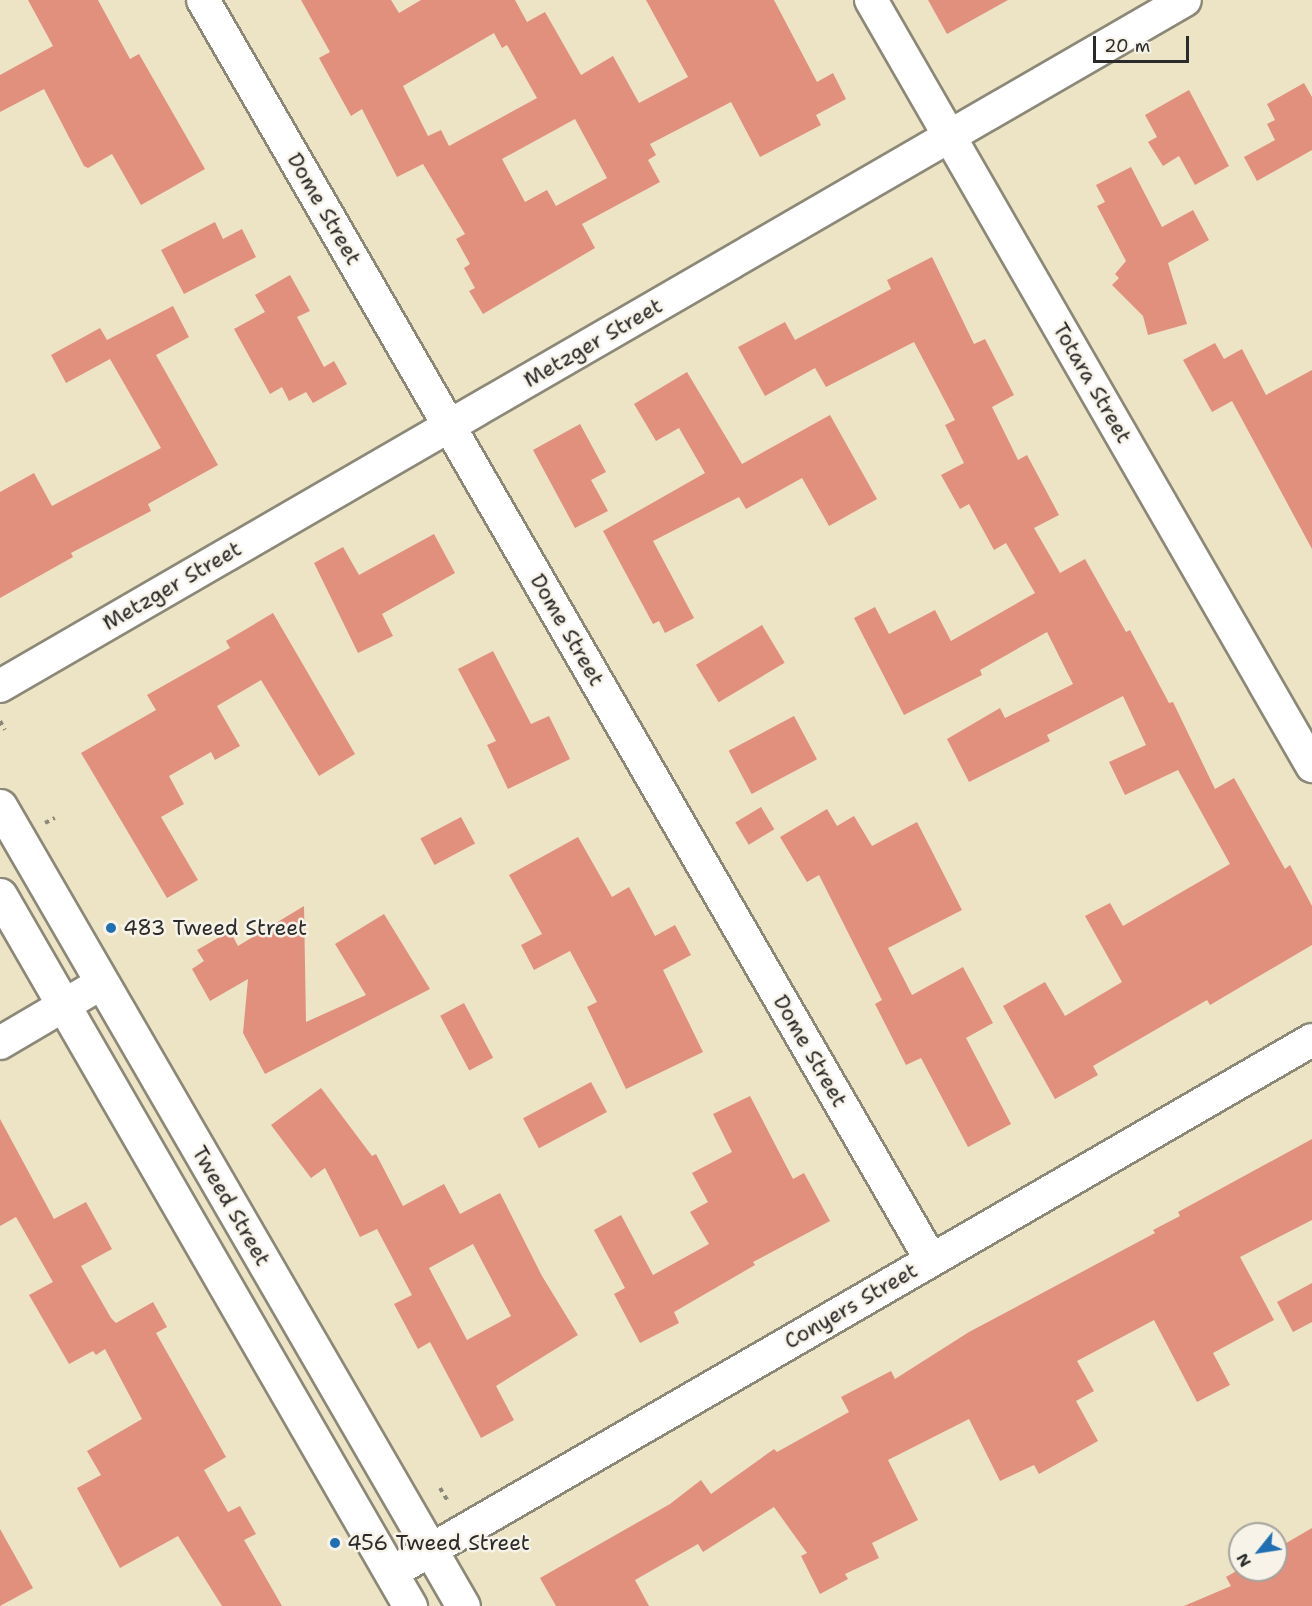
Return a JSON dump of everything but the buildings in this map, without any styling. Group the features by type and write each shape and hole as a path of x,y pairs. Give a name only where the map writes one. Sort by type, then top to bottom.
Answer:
{"main road":[{"name":"Tweed Street","path":"0,807 463,1606"},
{"path":"0,895 410,1606"}],"street":[{"name":"Dome Street","path":"203,0 931,1260"},
{"name":"Totara Street","path":"871,0 1312,766"},
{"name":"Metzger Street","path":"0,686 1185,0"},
{"path":"0,1043 102,983"},
{"name":"Conyers Street","path":"391,1573 1312,1040"}],"path":[{"path":"0,721 5,730"},
{"path":"440,1488 450,1505"}],"place":[{"name":"483 Tweed Street","path":"111,928"},
{"name":"456 Tweed Street","path":"335,1543"}]}
